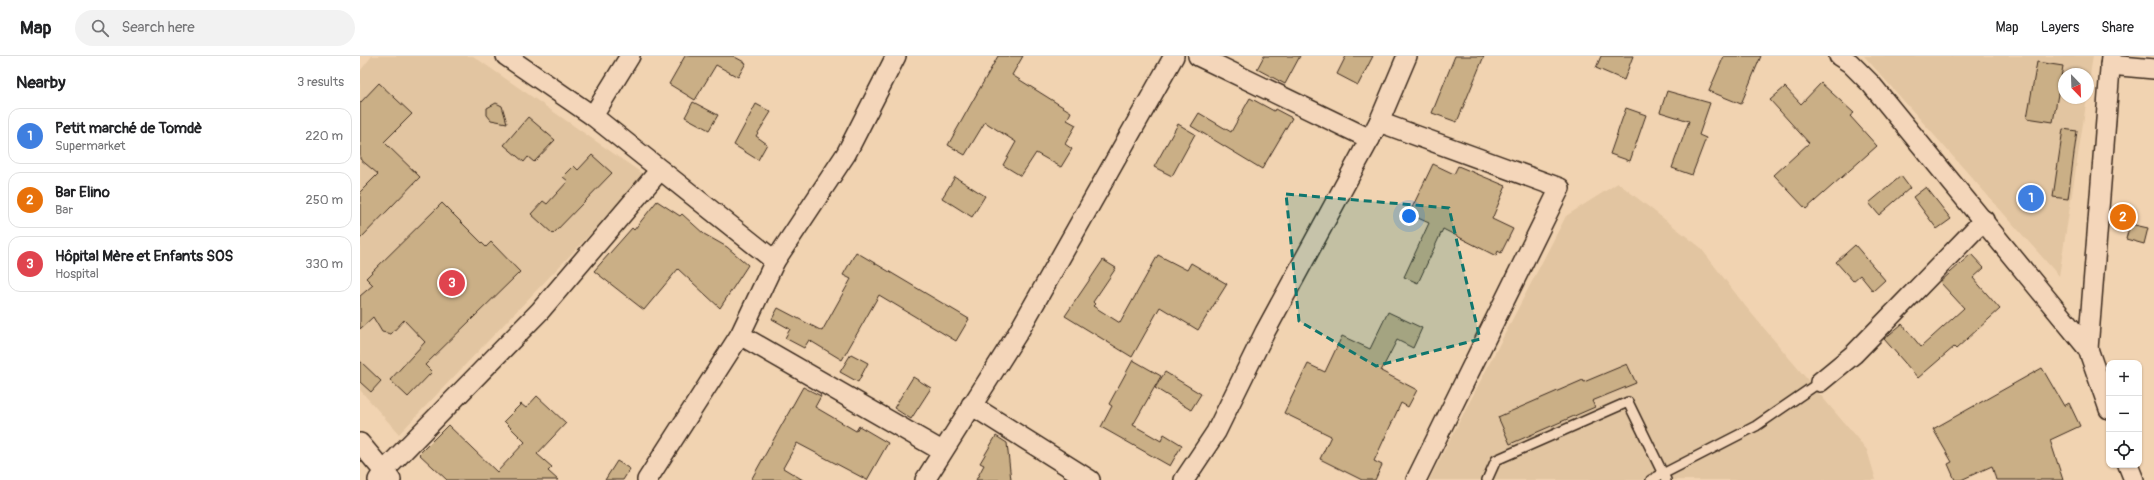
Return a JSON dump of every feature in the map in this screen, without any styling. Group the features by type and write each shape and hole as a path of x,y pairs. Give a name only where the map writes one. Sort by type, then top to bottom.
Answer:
{"street":[{"path":"506,56 593,116 775,261"},
{"path":"593,116 630,56"},
{"path":"647,480 740,335 775,261 846,154 896,56"},
{"path":"925,480 1019,331 1174,56"},
{"path":"1198,56 1370,139"},
{"path":"1184,480 1216,432 1265,332 1379,122 1408,56"},
{"path":"1845,58 1871,84 1984,220 2088,349 2106,400"},
{"path":"2088,349 2110,61 2154,69"},
{"path":"1379,122 1560,188 1416,480"},
{"path":"360,443 384,477 540,311 660,170"},
{"path":"1820,382 1854,354 1984,220"},
{"path":"740,335 942,451"},
{"path":"971,405 1090,480"},
{"path":"2129,468 2134,480"}],"lane":[{"path":"1651,480 1664,478 1756,426 1820,382"},
{"path":"1487,480 1496,460 1628,402 1664,478"}],"highlighted area":[{"path":"1286,194 1449,208 1480,339 1376,366 1299,321"}],"shaded area":[{"path":"372,56 473,56 646,176 399,434 360,390 360,71"},
{"path":"1864,56 2093,56 2091,68 2058,68 2058,104 2086,104 2059,276"},
{"path":"1618,183 1700,247 1746,307 1867,450 1876,480 1429,480 1566,216"}],"building":[{"path":"685,56 733,56 746,63 738,77 716,65 695,100 669,84"},
{"path":"998,56 1023,56 1012,75 1071,112 1067,120 1076,125 1065,144 1072,149 1061,167 1036,153 1021,176 1003,165 1016,142 985,122 965,155 948,145"},
{"path":"1264,56 1300,56 1285,84 1257,69"},
{"path":"1346,56 1373,56 1358,85 1337,74"},
{"path":"1455,56 1484,56 1457,122 1432,113"},
{"path":"1601,56 1633,56 1624,80 1596,68"},
{"path":"1724,56 1761,56 1741,104 1709,91"},
{"path":"2037,62 2063,66 2063,68 2058,68 2058,94 2053,122 2027,118"},
{"path":"379,83 412,114 384,142 420,177 360,239 360,192 378,174 360,159 360,103"},
{"path":"1821,83 1854,113 1850,116 1877,146 1806,209 1774,175 1809,143 1770,100 1785,87 1801,104"},
{"path":"1667,91 1710,103 1699,135 1706,138 1692,175 1672,168 1689,121 1660,112"},
{"path":"1250,98 1274,111 1275,109 1292,118 1262,169 1191,126 1199,113 1231,132"},
{"path":"693,102 718,115 709,130 685,117"},
{"path":"496,103 502,106 507,123 491,120 487,115 487,108"},
{"path":"756,104 771,112 756,136 767,144 758,160 734,145"},
{"path":"1626,108 1646,115 1630,161 1610,154"},
{"path":"528,117 555,140 534,162 528,157 524,162 504,145"},
{"path":"1178,124 1195,134 1172,176 1154,167"},
{"path":"2063,129 2077,131 2068,199 2053,197"},
{"path":"592,155 612,173 553,234 531,214 543,201 547,204 568,181 563,177 574,166 578,170"},
{"path":"1433,164 1454,174 1458,166 1506,186 1492,219 1513,229 1501,253 1498,251 1496,256 1443,229 1418,283 1404,277 1429,223 1409,214"},
{"path":"1901,176 1910,188 1879,215 1869,203"},
{"path":"955,177 985,196 972,217 942,198"},
{"path":"1926,187 1951,219 1937,229 1913,197"},
{"path":"657,201 680,216 682,214 704,234 727,247 748,265 720,308 678,269 644,310 594,271 632,228 634,230"},
{"path":"442,203 486,247 491,242 520,272 425,365 432,372 408,397 390,380 425,342 404,320 391,334 382,332 373,317 360,329 360,296 373,285 366,278"},
{"path":"2130,224 2148,228 2144,244 2126,239"},
{"path":"1855,245 1885,280 1873,291 1860,275 1853,281 1836,262"},
{"path":"856,252 969,319 956,341 879,295 842,360 809,340 804,348 785,338 790,329 772,319 778,308 822,331 851,279 843,275"},
{"path":"1971,254 1984,268 1973,278 2000,309 1956,349 1954,347 1918,378 1884,339 1902,324 1921,347 1964,308 1940,282"},
{"path":"1158,255 1187,270 1191,263 1227,284 1198,330 1160,307 1132,357 1065,316 1103,260 1116,268 1093,302 1095,304 1093,306 1120,323"},
{"path":"1388,312 1422,328 1413,348 1397,340 1381,371 1417,390 1408,407 1401,403 1374,461 1382,465 1375,480 1362,480 1320,459 1331,436 1284,413 1308,364 1325,372 1342,336 1370,349"},
{"path":"851,354 868,363 858,382 840,372"},
{"path":"1133,360 1161,376 1133,425 1161,441 1164,434 1182,445 1170,466 1101,427 1112,406 1109,404"},
{"path":"360,361 381,381 371,392 360,382"},
{"path":"1627,364 1636,383 1592,401 1595,407 1510,444 1498,417 1583,380 1584,382"},
{"path":"2042,368 2064,406 2069,403 2080,426 2050,440 2063,480 1996,480 1992,466 1961,480 1955,480 1948,464 1952,462 1933,429"},
{"path":"1165,372 1201,394 1191,410 1155,388"},
{"path":"913,377 931,388 911,419 894,408"},
{"path":"803,387 821,396 815,407 856,431 859,426 888,443 867,480 797,443 783,468 803,480 751,480"},
{"path":"537,396 566,423 537,454 552,467 548,471 558,480 447,480 419,454 448,425 497,472 525,442 504,421 521,404 526,408"},
{"path":"996,436 1007,443 1011,480 976,480 984,465 980,463"},
{"path":"617,461 630,469 623,480 605,480"}],"place":[{"name":"Petit marché de Tomdè","path":"2031,198"},
{"name":"Bar Elino","path":"2123,217"},
{"name":"Hôpital Mère et Enfants SOS","path":"452,283"}]}
